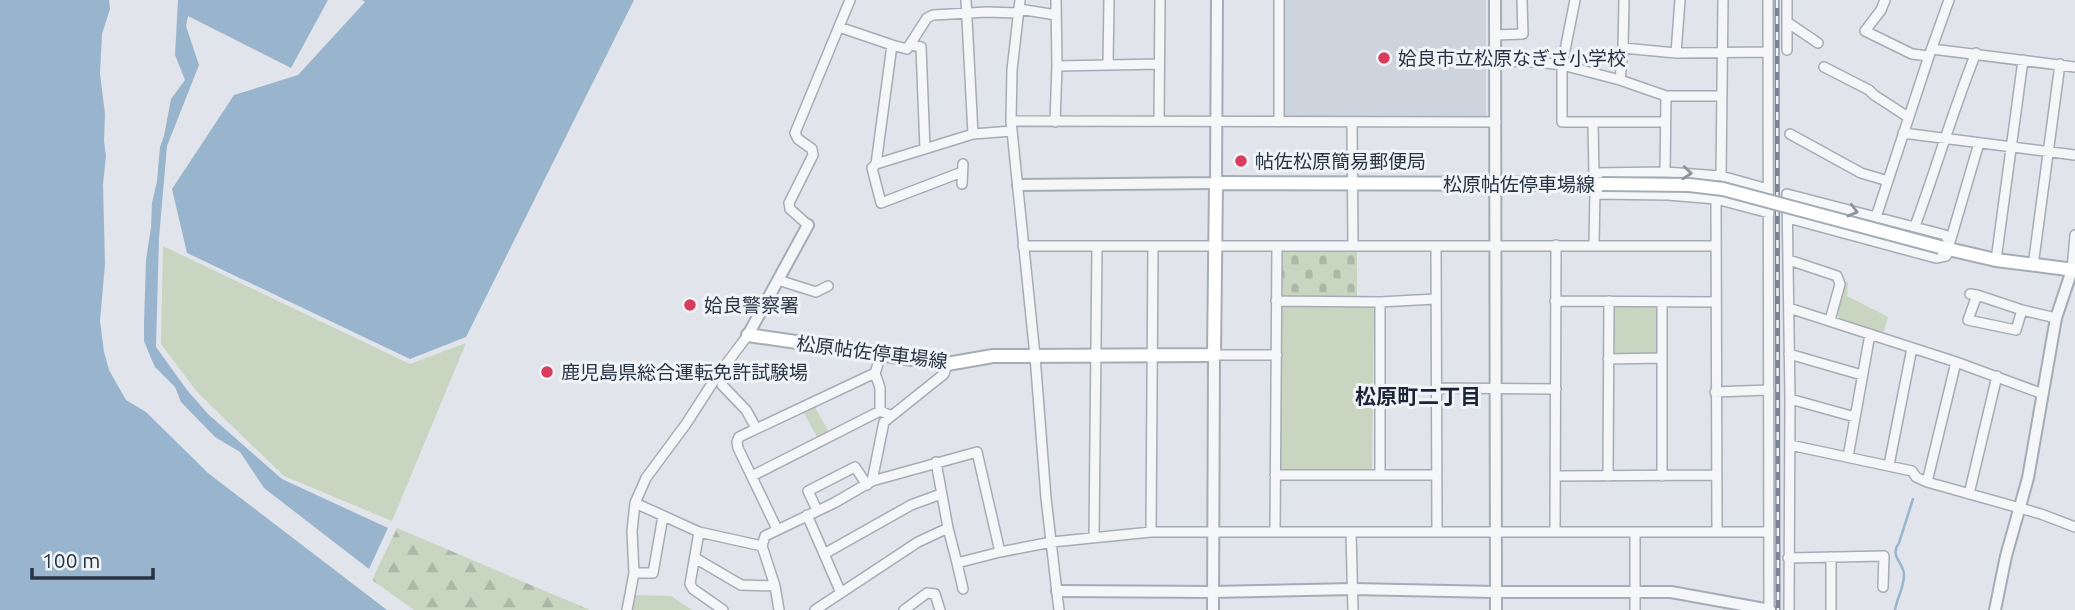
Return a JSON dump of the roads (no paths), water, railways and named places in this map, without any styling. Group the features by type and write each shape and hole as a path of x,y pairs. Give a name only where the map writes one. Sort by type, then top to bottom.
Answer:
{"main road":[{"name":"松原帖佐停車場線","path":"1216,183 1596,184 1723,189 1996,260 2073,270"},
{"path":"1214,355 1216,183"},
{"name":"松原帖佐停車場線","path":"748,335 947,364 993,356 1214,355"}],"street":[{"path":"626,610 634,573 632,531 635,503 646,478 748,335 808,225 790,209 789,203 813,155 812,149 798,139 795,133 850,0"},
{"path":"966,0 973,134"},
{"path":"1055,122 1056,0"},
{"path":"1108,65 1109,0"},
{"path":"1159,120 1160,0"},
{"path":"1018,184 1216,183 1217,0"},
{"path":"1279,0 1279,122"},
{"path":"1495,0 1496,610"},
{"path":"1495,35 1522,34 1522,0"},
{"path":"1575,0 1562,65 1562,122 1665,122"},
{"path":"1620,80 1624,0"},
{"path":"1676,53 1679,0"},
{"path":"1721,176 1723,0"},
{"path":"1057,591 1635,591 1688,594 1770,610 1768,0"},
{"path":"1787,0 1787,50"},
{"path":"1885,0 1865,31 1912,54 1976,53 2075,67"},
{"path":"1876,217 1949,0"},
{"path":"839,27 907,49 928,18 933,15 1019,8 1056,15"},
{"path":"1019,8 1012,70 1011,126 1059,610"},
{"path":"1787,22 1818,43"},
{"path":"892,45 876,164 873,168 881,203 962,168 962,184"},
{"path":"911,45 921,47 925,149"},
{"path":"1623,48 1676,53 1768,52"},
{"path":"1915,226 1976,53"},
{"path":"1996,260 2023,60"},
{"path":"1495,61 1562,65 1620,80 1666,96 1722,96"},
{"path":"1057,66 1159,64"},
{"path":"2033,266 2060,64"},
{"path":"1824,67 1869,90 1908,117"},
{"path":"1665,172 1666,96"},
{"path":"876,164 973,134 1011,126 1055,122 1496,122"},
{"path":"1352,122 1353,246"},
{"path":"1593,122 1596,184 1594,245"},
{"path":"1903,133 2075,155"},
{"path":"1790,134 1861,173 1888,181"},
{"path":"1788,218 1936,258 1946,256 1979,143"},
{"path":"1596,184 1665,172 1721,176 1768,189"},
{"path":"1596,184 1716,200 1769,213"},
{"path":"1789,610 1787,194 1945,235 1947,246"},
{"path":"1716,200 1717,532"},
{"path":"1995,610 2006,556 2028,478 2056,318 2073,270 2075,235"},
{"path":"1555,531 1556,245"},
{"path":"1023,246 1715,246"},
{"path":"1094,537 1097,246"},
{"path":"1150,532 1153,246"},
{"path":"1436,246 1437,532"},
{"path":"1275,532 1277,247"},
{"path":"1789,260 1837,276 1840,284 1830,320"},
{"path":"778,281 816,292 828,286"},
{"path":"2022,310 2016,330 1968,320 1974,295 2056,318"},
{"path":"1276,301 1380,302 1435,299"},
{"path":"1555,301 1715,302"},
{"path":"1608,476 1609,301"},
{"path":"1380,302 1380,475"},
{"path":"1662,302 1662,476"},
{"path":"1789,307 1997,376 2043,394"},
{"path":"1848,457 1870,334"},
{"path":"1889,465 1912,348"},
{"path":"1789,354 1862,374"},
{"path":"880,411 880,388 875,373 881,355"},
{"path":"1213,610 1214,355 1277,355"},
{"path":"1608,359 1662,358"},
{"path":"1927,482 1956,362"},
{"path":"869,483 884,422 943,374 947,364"},
{"path":"777,529 737,442 739,437 875,373"},
{"path":"1969,494 1997,376"},
{"path":"722,385 746,410 756,428"},
{"path":"1436,388 1556,389"},
{"path":"1715,392 1769,390"},
{"path":"1790,399 1855,417"},
{"path":"752,476 880,411 890,415"},
{"path":"1790,445 1912,471 1916,477 1927,482 2020,508 2075,527"},
{"path":"779,610 775,586 762,546 765,536 869,483 936,462 976,452 1000,552"},
{"path":"936,462 963,589"},
{"path":"817,510 808,491 855,467 869,483"},
{"path":"1275,475 1436,475"},
{"path":"1556,476 1716,475"},
{"path":"824,554 911,505 941,494"},
{"path":"635,503 699,532 762,546"},
{"path":"807,515 841,593"},
{"path":"634,573 653,573 663,516"},
{"path":"816,610 918,542 948,528"},
{"path":"699,532 690,584 692,589 723,610"},
{"path":"957,564 1052,542 1150,532 1769,532"},
{"path":"1351,532 1353,610"},
{"path":"1634,610 1635,532"},
{"path":"1788,558 1884,556 1883,587"},
{"path":"1831,557 1831,610"},
{"path":"695,558 741,585 775,586"},
{"path":"904,610 927,593 935,594 940,610"}],"water":[{"path":"0,0 109,0 110,9 102,34 100,74 106,156 103,184 105,264 100,321 109,370 126,400 146,412 208,473 387,610 0,610"},
{"path":"178,0 328,0 291,68 188,16 186,26 199,65 167,146 159,238 156,347 208,414 282,479 388,528 369,569 264,488 240,452 215,437 181,402 175,387 155,367 144,341 146,260 160,147 171,99 185,80 175,55"},
{"path":"362,0 634,0 466,337 410,359 187,253 172,189 234,95 298,75 365,2"}],"waterway":[{"path":"1895,610 1904,575 1896,556 1896,548 1913,499"}],"railway":[{"path":"1777,0 1778,610"}],"place":[{"name":"姶良市立松原なぎさ小学校","path":"1384,58"},
{"name":"帖佐松原簡易郵便局","path":"1241,161"},
{"name":"姶良警察署","path":"690,305"},
{"name":"鹿児島県総合運転免許試験場","path":"547,372"}],"district":[{"name":"松原町二丁目","path":"1418,396"}]}
